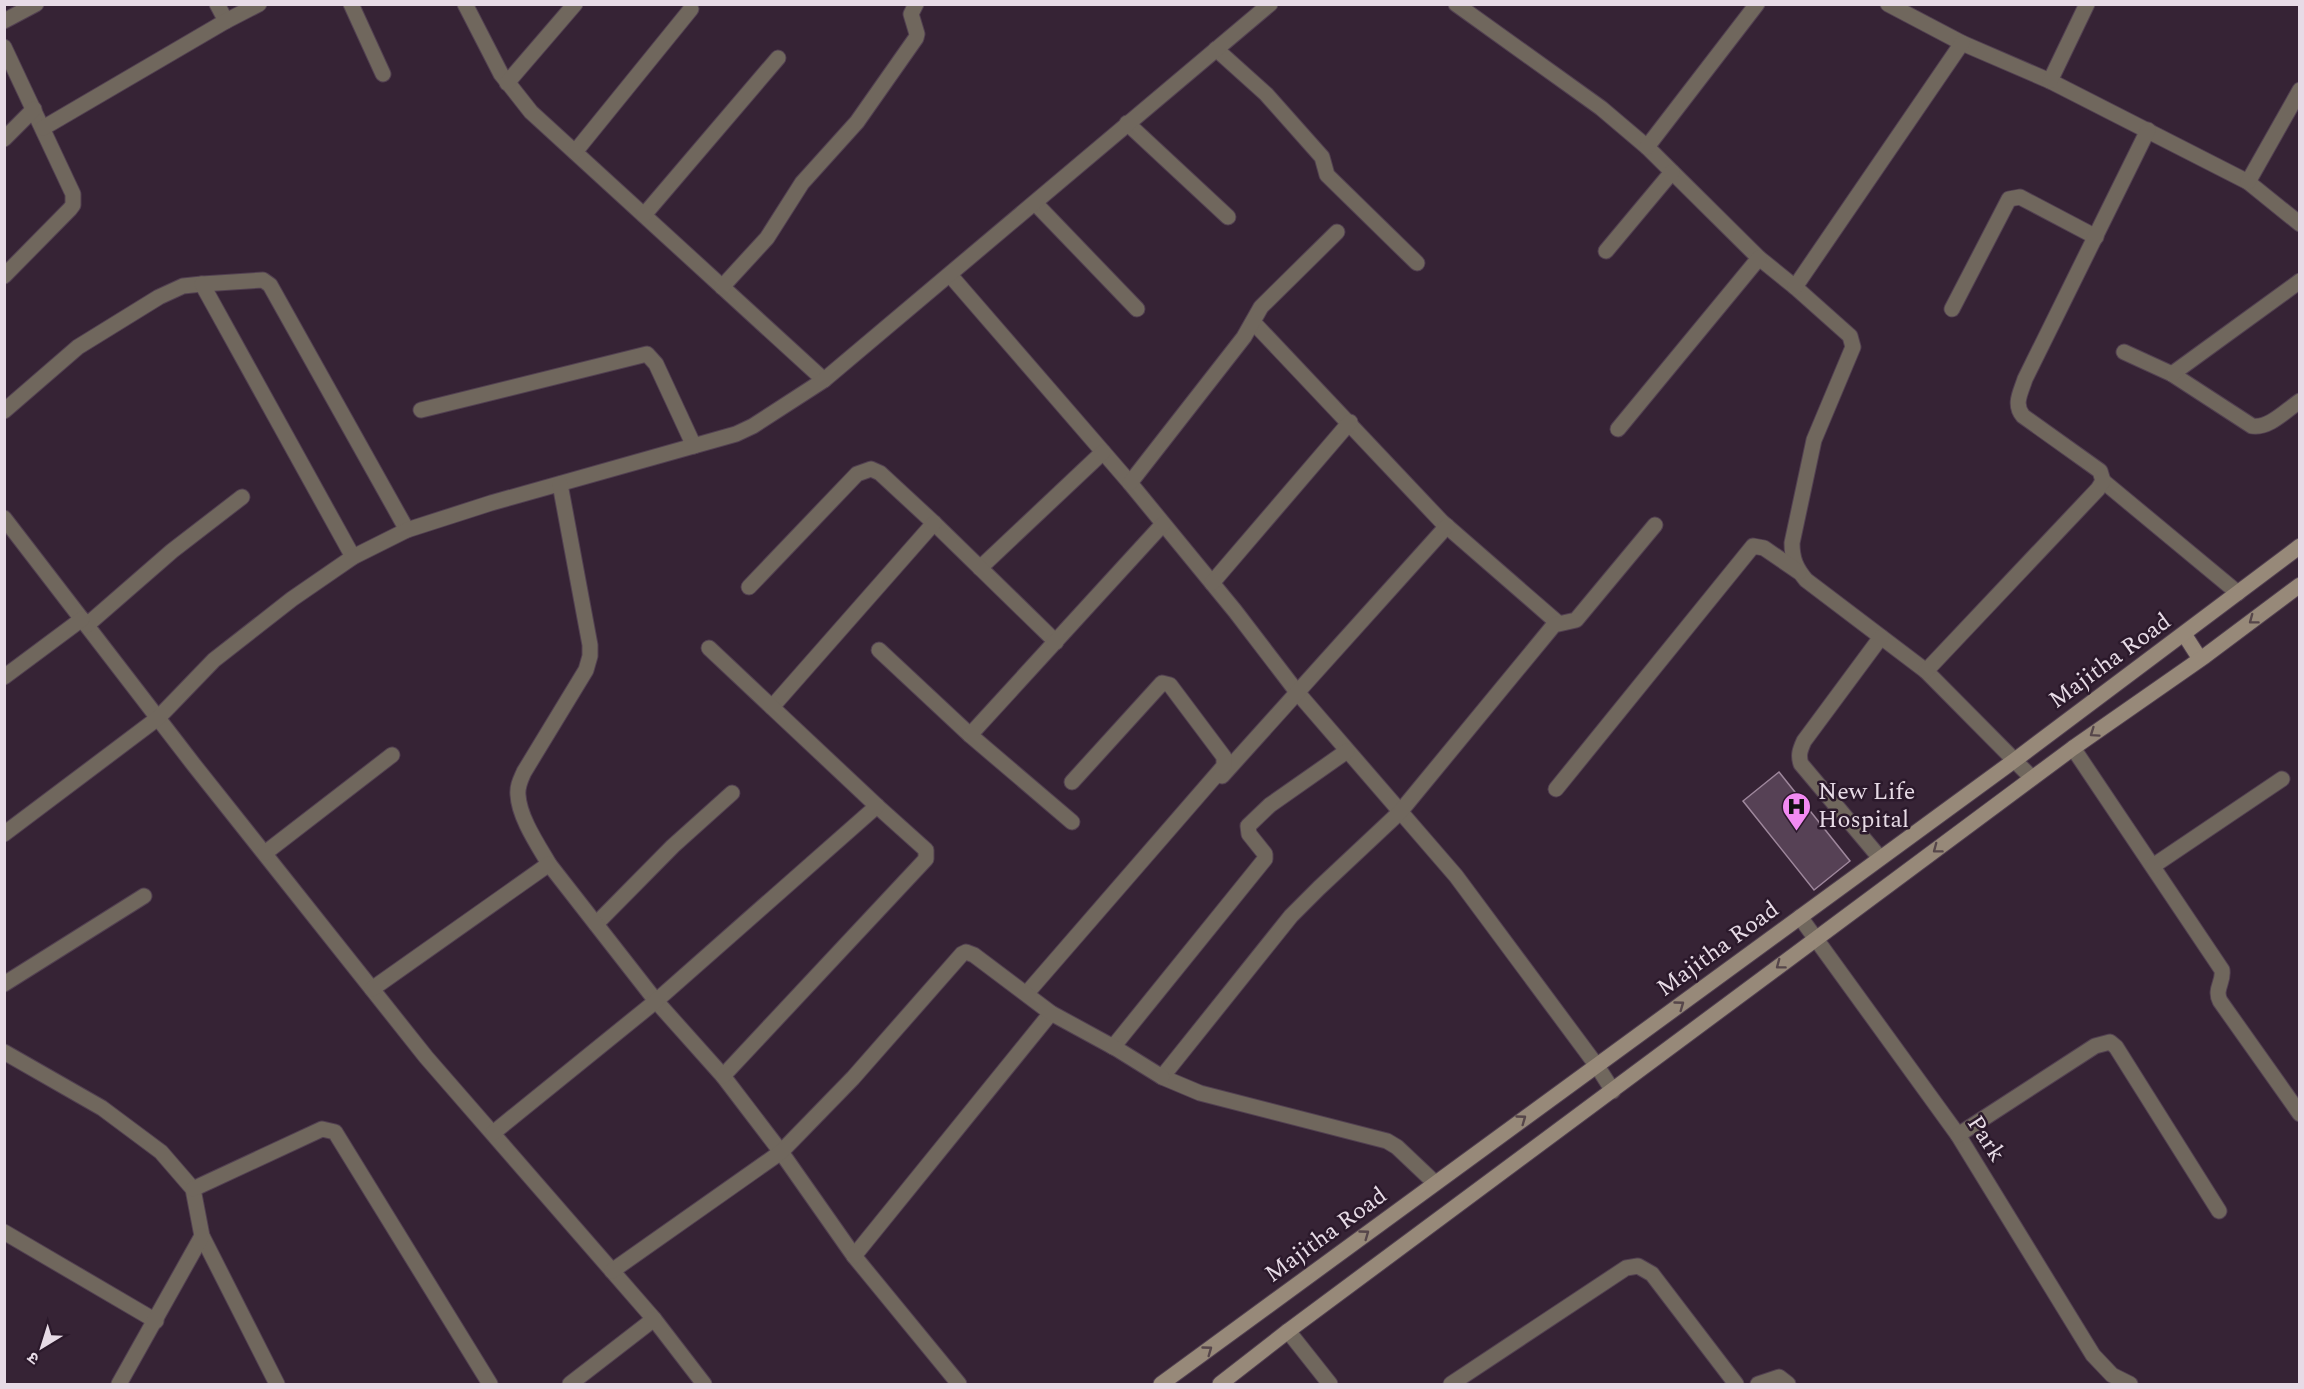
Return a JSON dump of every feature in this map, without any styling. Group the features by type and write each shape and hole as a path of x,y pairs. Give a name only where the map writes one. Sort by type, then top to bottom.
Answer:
{"main road":[{"name":"Majitha Road","path":"1161,1384 2014,760 2300,546"},
{"name":"Majitha Road","path":"1220,1384 1288,1331 2032,778 2300,585"},
{"path":"2184,634 2200,659"}],"street":[{"path":"4,21 36,4"},
{"path":"217,4 226,21"},
{"path":"43,128 259,4"},
{"path":"351,4 383,74"},
{"path":"465,4 507,83 531,112 824,380"},
{"path":"507,83 575,4"},
{"path":"722,287 757,250 808,175 857,122 916,38 916,29 911,14 916,4"},
{"path":"4,834 158,718 214,660 292,599 353,557 407,530 491,502 736,434 753,426 824,380 1270,4"},
{"path":"1647,147 1757,4"},
{"path":"1888,4 1962,43 2049,81 2248,182 2300,224"},
{"path":"2049,81 2087,4"},
{"path":"1466,7 1601,108 1647,147 1759,258 1850,336 1853,347 1819,425 1808,460 1792,543 1792,556 1799,572"},
{"path":"575,152 691,9"},
{"path":"1795,287 1962,43"},
{"path":"4,47 73,194 73,205 4,276"},
{"path":"1216,49 1266,94 1322,157 1327,175 1417,263"},
{"path":"644,215 778,58"},
{"path":"2248,182 2300,90"},
{"path":"4,139 34,109"},
{"path":"1127,123 1228,217"},
{"path":"2148,130 2025,379 2017,401 2019,411 2023,416 2100,471 2103,481 2238,593"},
{"path":"1606,251 1672,172"},
{"path":"1952,309 2009,199 2020,197 2096,237"},
{"path":"1035,203 1137,309"},
{"path":"1130,483 1244,337 1266,301 1337,232"},
{"path":"1618,429 1759,258"},
{"path":"950,275 1130,483 1297,692 1481,909 1613,1091"},
{"path":"4,411 78,347 159,297 183,286 263,280 270,285 407,530"},
{"path":"2172,374 2300,281"},
{"path":"202,284 353,557"},
{"path":"1253,322 1447,526 1558,623"},
{"path":"2124,352 2172,374 2252,426 2266,425 2300,401"},
{"path":"421,410 647,354 656,364 694,446"},
{"path":"1212,583 1350,422"},
{"path":"980,568 1103,452"},
{"path":"749,586 857,474 871,469 880,473 934,523 1056,642"},
{"path":"1926,671 2103,481"},
{"path":"560,484 590,645 590,656 586,670 524,772 518,786 518,797 528,827 549,864 656,1001 723,1076 781,1152 854,1256 959,1384"},
{"path":"4,677 84,622 242,497"},
{"path":"4,518 158,718 426,1057 654,1319 704,1384"},
{"path":"772,707 934,523"},
{"path":"970,735 1163,524"},
{"path":"1162,1077 1291,916 1400,812 1558,623 1576,620 1655,525"},
{"path":"1086,924 1447,526"},
{"path":"1556,789 1753,546 1764,548 1799,572 1926,671 2032,778"},
{"path":"1880,858 1801,764 1799,750 1881,637"},
{"path":"709,648 926,850 926,859 723,1076"},
{"path":"879,650 970,735 1072,822"},
{"path":"1027,993 1224,766 1225,761 1170,685 1162,683 1072,782"},
{"path":"2073,748 2222,970 2223,976 2217,995 2300,1114"},
{"path":"1113,1047 1265,859 1265,854 1249,834 1248,826 1270,805 1347,751"},
{"path":"265,853 392,755"},
{"path":"2153,866 2282,779"},
{"path":"596,924 673,846 732,793"},
{"path":"493,1133 656,1001 877,806"},
{"path":"372,989 549,864"},
{"path":"4,984 144,896"},
{"name":"Park","path":"1800,917 1958,1135 2093,1355 2112,1374 2129,1384"},
{"path":"612,1271 781,1152 853,1078 966,952 974,955 1052,1012 1162,1077 1200,1093 1387,1141 1435,1183"},
{"path":"854,1256 1052,1012"},
{"path":"1958,1135 2095,1046 2110,1042 2116,1047 2219,1211"},
{"path":"4,1052 102,1108 161,1152 193,1189 202,1236 277,1384"},
{"path":"193,1189 322,1129 335,1132 490,1384"},
{"path":"4,1232 156,1321"},
{"path":"118,1384 156,1321 202,1236"},
{"path":"1451,1384 1626,1268 1638,1266 1652,1274 1736,1384"},
{"path":"570,1384 654,1319"},
{"path":"1288,1331 1330,1384"},
{"path":"1758,1384 1779,1377 1788,1384"}],"building":[{"path":"1779,772 1850,861 1814,890 1743,801"}],"place":[{"name":"New Life Hospital","path":"1797,832"}]}
